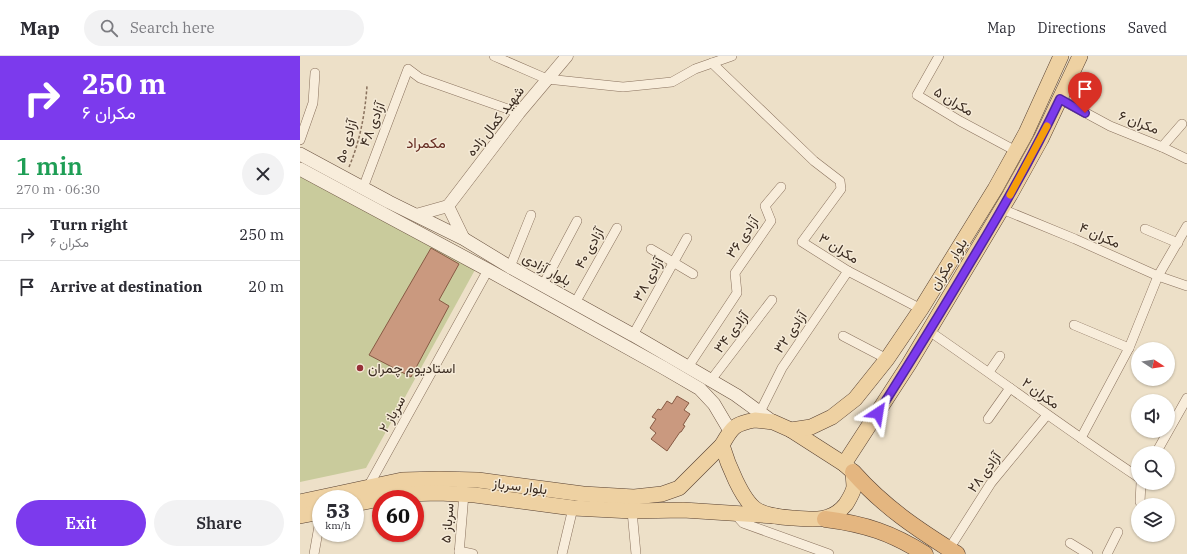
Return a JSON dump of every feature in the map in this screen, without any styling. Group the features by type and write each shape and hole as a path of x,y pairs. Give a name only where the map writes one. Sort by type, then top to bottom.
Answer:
{"highway":[{"path":"849,468 870,491 907,522 953,552"},
{"path":"825,518 875,529 899,538 920,552"}],"main road":[{"name":"بلوار مکران","path":"790,430 811,427 832,417 855,400 887,359 921,309 995,189 1026,134 1060,56"},
{"name":"بلوار مکران","path":"849,468 894,387 1002,209 1041,139 1080,56"},
{"name":"بلوار آزادی","path":"300,154 464,239 510,267 736,394 773,422"},
{"name":"بلوار آزادی","path":"300,169 488,270 700,389 714,404 730,432"},
{"path":"877,372 878,382 880,385 887,389 894,387"},
{"path":"755,420 773,422 790,430 849,468 854,487 849,500 840,511 825,518 808,519 775,516 757,510 747,499 726,459 722,446 730,432 741,423 755,420"},
{"name":"بلوار سرباز","path":"300,502 402,480 439,479 478,480 583,494 634,497 662,494 680,488 722,446"},
{"name":"بلوار سرباز","path":"364,502 403,494 439,493 464,494 573,508 632,511 683,510 775,516"},
{"path":"300,516 312,514"}],"street":[{"path":"494,56 547,80 623,87 672,82 695,69 732,56"},
{"name":"شهید کمال زاده","path":"448,206 519,113 567,56"},
{"name":"مکران ۵","path":"938,56 917,95 960,121 1016,151"},
{"name":"مکران ۳","path":"712,63 814,161 840,181 841,189 802,242 848,271 921,309"},
{"name":"آزادی ۴۸","path":"363,188 408,69 420,78 519,113"},
{"path":"300,140 313,103 315,73"},
{"name":"مکران ۶","path":"1060,99 1110,126 1162,146 1187,159"},
{"path":"1162,146 1182,124"},
{"name":"آزادی ۳۶","path":"688,367 737,293 735,273 771,221 765,206 781,187"},
{"path":"416,215 448,206 464,239"},
{"name":"مکران ۴","path":"1002,209 1075,239 1158,276 1187,286"},
{"path":"510,267 531,215"},
{"path":"543,285 577,221"},
{"path":"1081,438 1129,348 1158,276 1187,226"},
{"name":"آزادی ۴۰","path":"575,303 616,228"},
{"path":"1145,230 1178,243"},
{"name":"آزادی ۳۸","path":"633,335 687,238"},
{"path":"651,249 693,274"},
{"name":"سرباز ۲","path":"368,487 488,270"},
{"name":"آزادی ۳۲","path":"760,412 782,368 848,271"},
{"name":"آزادی ۳۴","path":"712,380 772,300"},
{"path":"1074,325 1129,348"},
{"name":"مکران ۲","path":"929,331 989,372 1047,415 1131,472"},
{"path":"843,336 887,359"},
{"path":"989,372 1000,356"},
{"path":"988,419 1010,388"},
{"path":"1160,446 1187,398"},
{"name":"آزادی ۲۸","path":"953,552 991,483 1047,415"},
{"name":"سرباز ۵","path":"459,553 464,494"},
{"path":"562,554 573,508"},
{"path":"632,511 636,554"},
{"path":"735,514 743,523 829,554"},
{"path":"1107,554 1118,532"},
{"path":"314,554 316,542"},
{"path":"1070,543 1088,554"},
{"path":"459,553 473,554"}],"path":[{"name":"آزادی ۵۰","path":"345,178 357,148 366,107 367,86"}],"green space":[{"name":"استادیوم چمران","path":"300,175 476,268 366,468 300,482"}],"building":[{"path":"431,248 459,264 439,300 449,306 411,377 369,355"},
{"path":"677,396 689,403 684,410 690,414 683,425 685,426 667,451 651,439 656,433 650,428 656,419 652,417 658,409 661,410 667,401 672,404"}],"slow traffic":[{"path":"1010,195 1047,126"}],"place":[{"name":"استادیوم چمران","path":"360,368"}],"district":[{"name":"مکمراد","path":"426,143"}],"route":[{"path":"878,413 910,364 1010,195 1041,139 1060,99 1085,113"}]}
